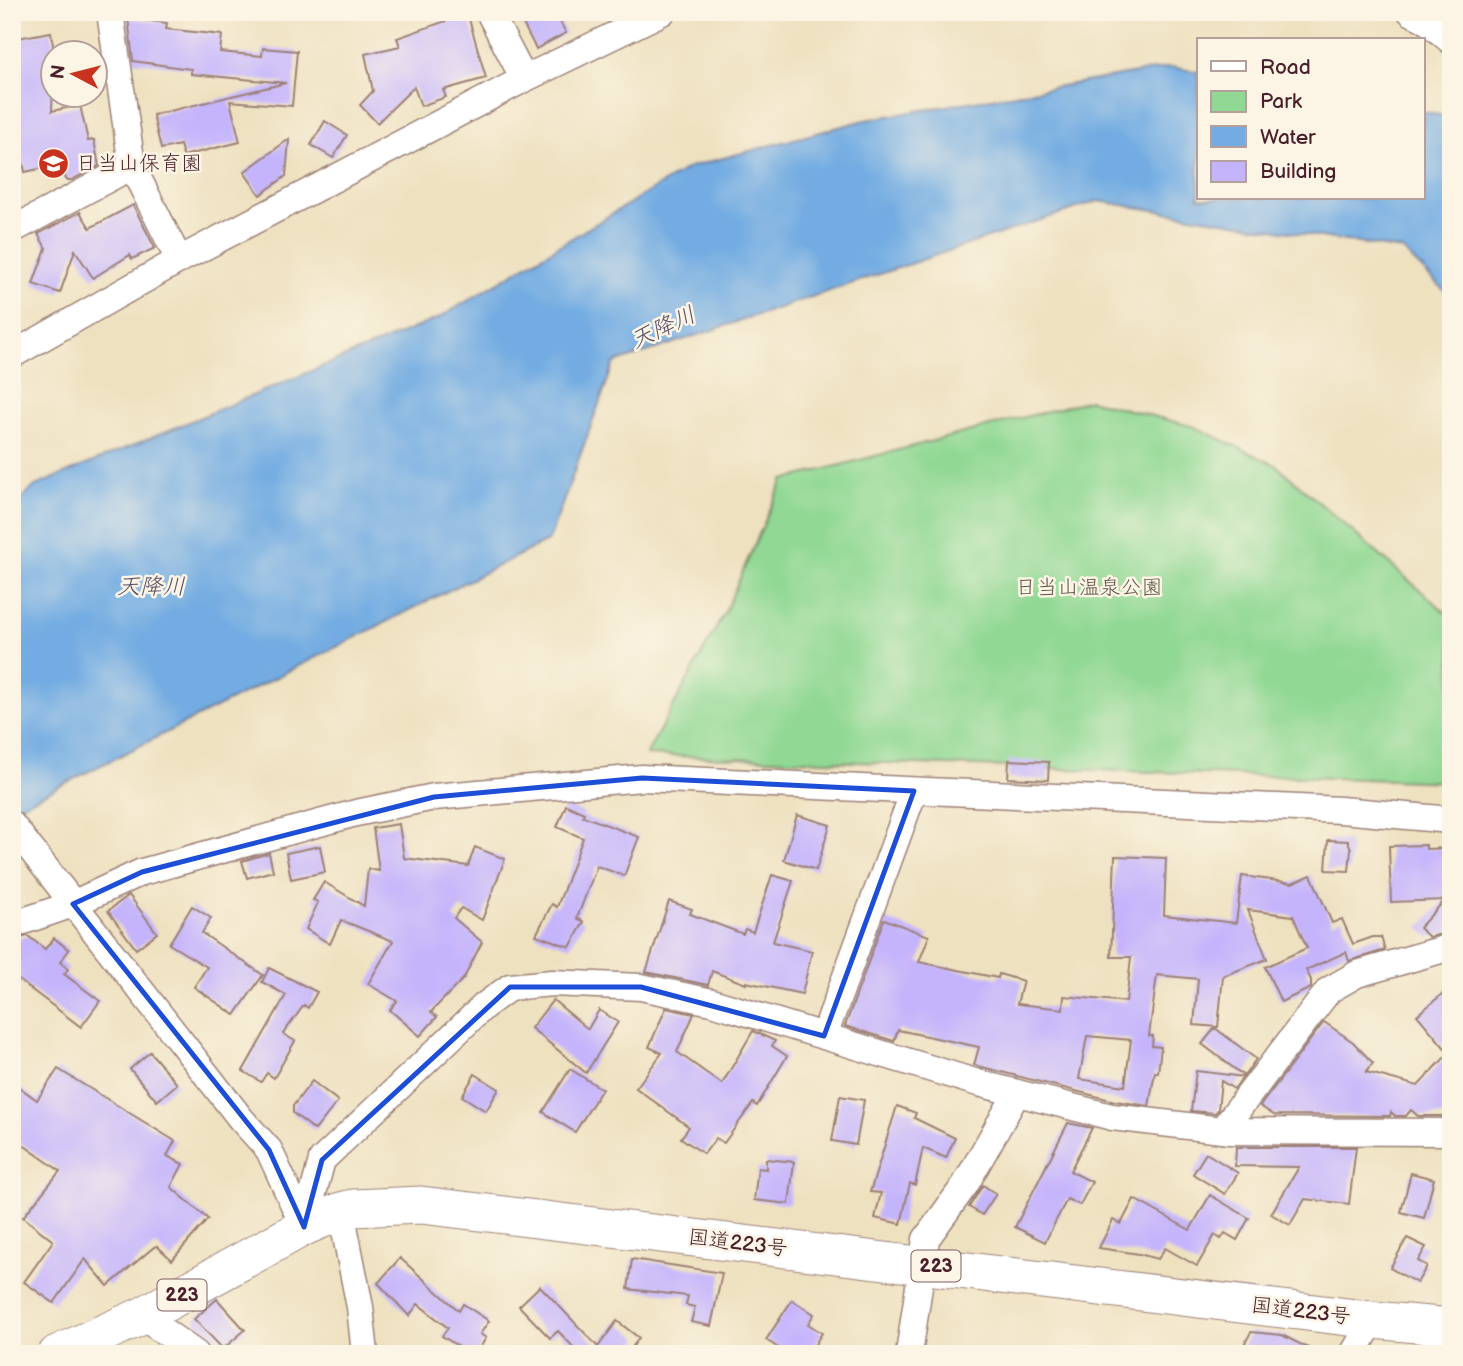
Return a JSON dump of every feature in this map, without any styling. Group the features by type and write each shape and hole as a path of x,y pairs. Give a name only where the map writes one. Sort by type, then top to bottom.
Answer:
{"highway":[{"name":"国道223号","path":"57,1354 142,1316 304,1227 341,1211 421,1205 1373,1320 1451,1327"}],"street":[{"path":"110,12 132,166 179,260"},
{"path":"489,12 524,79"},
{"path":"12,355 179,260 524,79 662,12"},
{"path":"1421,14 1451,41"},
{"path":"12,230 132,166"},
{"path":"12,925 67,896 142,872 356,813 434,797 642,778 1341,810 1451,820"},
{"path":"824,1036 914,792"},
{"path":"12,825 269,1150 304,1227"},
{"path":"1222,1130 1329,990 1357,974 1451,947"},
{"path":"304,1227 322,1160 484,1006 510,987 552,983 641,987 712,1002 1017,1093 1111,1116 1222,1130 1451,1132"},
{"path":"909,1354 926,1239 965,1185 1017,1093"},
{"path":"341,1211 360,1307 365,1354"},
{"path":"142,1316 196,1354"},
{"path":"1353,1354 1373,1320"}],"highlighted area":[{"path":"642,778 914,791 824,1036 641,987 510,987 322,1160 304,1227 269,1150 73,904 142,872 434,797"}],"green space":[{"name":"日当山温泉公園","path":"1090,400 1195,427 1276,465 1451,617 1451,782 646,755 724,614 783,480"}],"water":[{"name":"天降川","path":"1171,67 1197,72 1197,200 1424,200 1424,112 1451,117 1451,297 1402,250 1098,201 614,363 549,540 12,810 12,507 35,486 439,318 690,167 865,120"}],"building":[{"path":"441,12 467,12 486,78 443,90 446,97 421,106 414,87 377,123 360,105 373,91 365,54 400,46 397,38 446,21"},
{"path":"535,12 555,12 566,33 536,49 521,20"},
{"path":"128,18 167,23 166,29 222,35 220,52 262,56 263,48 297,51 292,106 230,101 240,142 183,156 180,145 161,149 153,115 286,83 191,74 191,69 133,61"},
{"path":"51,32 52,38 38,38 38,108 52,108 52,111 81,108 88,141 94,140 99,166 72,180 66,180 62,164 25,172 12,110 12,39"},
{"path":"325,121 347,135 333,158 311,145"},
{"path":"289,139 286,176 260,195 244,172"},
{"path":"133,205 155,248 132,259 130,255 93,278 75,250 60,293 33,284 46,248 38,234 80,212 90,228"},
{"path":"1009,760 1049,762 1048,780 1008,778"},
{"path":"566,805 584,813 583,816 639,837 624,876 597,866 577,918 584,922 570,947 536,935 552,904 557,907 583,838 557,827"},
{"path":"797,815 830,825 816,870 784,860"},
{"path":"399,824 404,858 468,866 475,847 505,859 482,920 461,908 454,918 482,942 464,978 431,1012 437,1017 420,1036 390,1010 397,1001 368,984 393,941 341,920 330,944 306,929 318,902 313,900 324,882 364,906 368,869 379,871 373,828"},
{"path":"1328,840 1348,841 1351,849 1349,871 1326,870"},
{"path":"1426,845 1426,849 1451,848 1451,932 1429,937 1419,928 1445,900 1391,902 1389,846"},
{"path":"320,846 325,872 291,879 286,853"},
{"path":"269,853 273,871 247,878 242,861"},
{"path":"1115,856 1166,858 1164,915 1236,923 1242,876 1292,883 1311,875 1332,923 1342,919 1353,944 1381,937 1385,950 1349,961 1346,952 1306,970 1311,980 1311,988 1281,1002 1265,967 1307,948 1293,916 1248,910 1267,959 1223,976 1218,1027 1194,1025 1198,979 1157,975 1149,1036 1153,1036 1152,1046 1161,1047 1158,1073 1155,1072 1149,1106 1115,1101 974,1065 979,1047 898,1030 894,1041 845,1026 884,919 929,936 919,962 998,978 999,974 1023,981 1017,1004 1063,1009 1064,996 1126,1002 1131,957 1111,957","holes":["1087,1036 1131,1040 1125,1086 1079,1079"]},
{"path":"772,875 793,881 773,942 812,951 802,994 746,984 712,971 708,985 646,972 669,901 692,909 690,914 743,934 745,929 753,932"},
{"path":"129,895 157,933 136,949 108,911"},
{"path":"192,906 211,918 202,933 263,975 235,1015 194,987 207,967 169,944"},
{"path":"28,936 45,949 54,938 69,950 60,962 68,969 64,974 100,1001 81,1027 12,975 12,940"},
{"path":"269,968 317,992 308,1008 304,1005 283,1034 295,1041 274,1078 267,1073 261,1082 243,1071 286,995 262,982"},
{"path":"1451,987 1449,1116 1418,1116 1411,1110 1406,1116 1395,1116 1391,1112 1390,1116 1274,1115 1260,1106 1324,1022 1353,1042 1373,1063 1366,1072 1418,1086 1449,1053 1417,1015"},
{"path":"553,1000 588,1029 599,1010 618,1022 586,1073 531,1028"},
{"path":"666,1008 694,1014 677,1052 722,1084 753,1031 775,1041 772,1046 787,1056 757,1106 753,1103 724,1143 716,1138 704,1154 681,1138 689,1127 636,1088 662,1053 649,1047"},
{"path":"1215,1028 1256,1059 1244,1076 1202,1044"},
{"path":"150,1052 177,1084 157,1101 130,1069"},
{"path":"58,1069 175,1141 167,1156 183,1164 171,1187 208,1219 172,1260 157,1246 154,1247 108,1286 85,1259 54,1303 24,1282 53,1241 23,1217 60,1171 12,1137 12,1082 37,1100"},
{"path":"570,1069 602,1089 575,1132 543,1112"},
{"path":"1196,1071 1243,1077 1234,1089 1221,1081 1218,1110 1215,1113 1191,1111"},
{"path":"475,1074 499,1089 486,1111 462,1096"},
{"path":"312,1081 338,1101 315,1130 293,1113 293,1106"},
{"path":"840,1096 864,1100 856,1145 832,1141"},
{"path":"897,1106 916,1113 914,1118 955,1138 946,1158 923,1148 915,1185 910,1183 901,1224 875,1218 881,1193 870,1192"},
{"path":"1068,1123 1092,1128 1070,1171 1092,1182 1080,1205 1067,1199 1045,1242 1015,1227"},
{"path":"1236,1147 1356,1147 1349,1204 1305,1199 1290,1225 1271,1214 1299,1167 1235,1166"},
{"path":"1206,1153 1238,1173 1225,1194 1193,1174"},
{"path":"766,1159 794,1162 789,1204 754,1200 758,1168 766,1169"},
{"path":"1411,1173 1434,1179 1424,1218 1401,1212"},
{"path":"983,1185 996,1194 982,1215 969,1207"},
{"path":"1210,1195 1249,1218 1237,1240 1225,1233 1221,1239 1215,1235 1197,1266 1165,1248 1158,1259 1099,1248 1113,1220 1121,1224 1134,1199 1190,1230"},
{"path":"1407,1238 1426,1247 1418,1261 1427,1266 1417,1283 1390,1268"},
{"path":"400,1258 459,1311 463,1304 489,1321 480,1334 486,1338 476,1354 470,1354 442,1336 448,1328 418,1304 409,1316 378,1283"},
{"path":"632,1259 722,1273 711,1326 691,1322 695,1307 686,1305 688,1296 628,1289"},
{"path":"540,1286 598,1347 617,1321 639,1338 627,1354 580,1354 558,1331 550,1338 519,1306"},
{"path":"217,1299 245,1330 223,1349 194,1319"},
{"path":"792,1300 814,1314 808,1324 822,1333 809,1354 788,1354 766,1340"},
{"path":"1251,1332 1282,1335 1320,1354 1239,1354"}],"place":[{"name":"日当山保育園","path":"53,163"}]}
